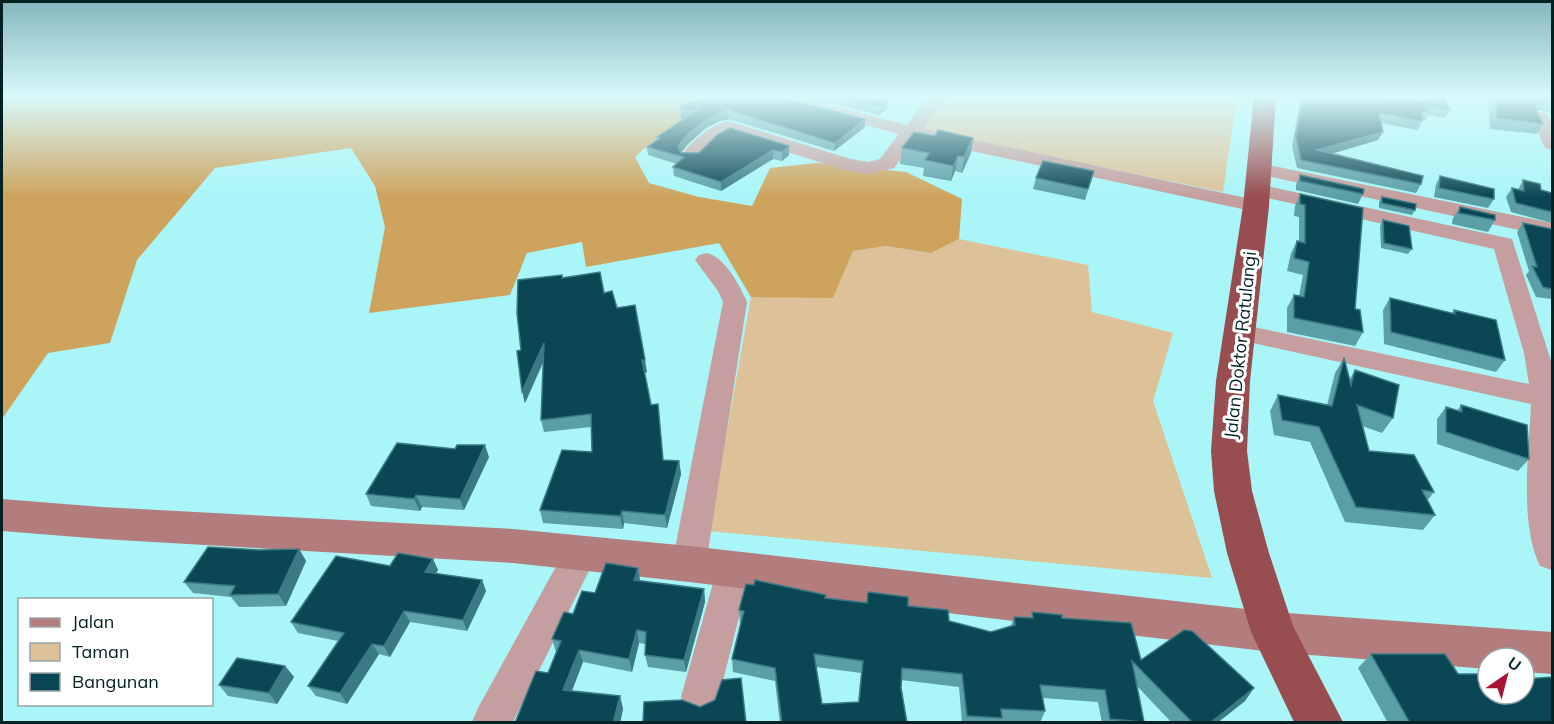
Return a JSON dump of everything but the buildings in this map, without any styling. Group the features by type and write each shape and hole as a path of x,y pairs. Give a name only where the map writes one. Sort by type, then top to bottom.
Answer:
{"highway":[{"name":"Jalan Doktor Ratulangi","path":"1262,130 1258,188 1239,332 1229,451 1233,491 1248,553 1273,632 1314,722"}],"street":[{"path":"691,156 710,137 723,130"},
{"path":"737,130 848,165 880,167 888,164 912,132"},
{"path":"904,130 1258,188 1552,230"},
{"path":"1546,130 1552,144"},
{"path":"1258,188 1504,244 1542,334 1549,398 1544,511 1552,556"},
{"path":"689,564 735,302 730,290 707,260"},
{"path":"1239,332 1549,398"},
{"path":"2,515 102,523 513,546 734,569 1273,632 1552,653"},
{"path":"492,723 581,553"},
{"path":"700,697 734,569"}],"green space":[{"path":"920,130 1232,130 1223,192"},
{"path":"959,239 1088,265 1092,312 1173,333 1153,401 1212,578 709,531 751,297 833,297 853,251 886,246 931,253"}],"shaded area":[{"path":"2,130 673,130 649,144 635,157 649,183 699,197 752,206 770,168 817,163 906,172 962,199 959,239 931,253 886,246 853,251 833,298 751,297 719,243 586,267 582,242 527,253 510,295 369,313 385,227 375,186 351,148 215,168 137,260 110,343 48,353 2,419"}]}
